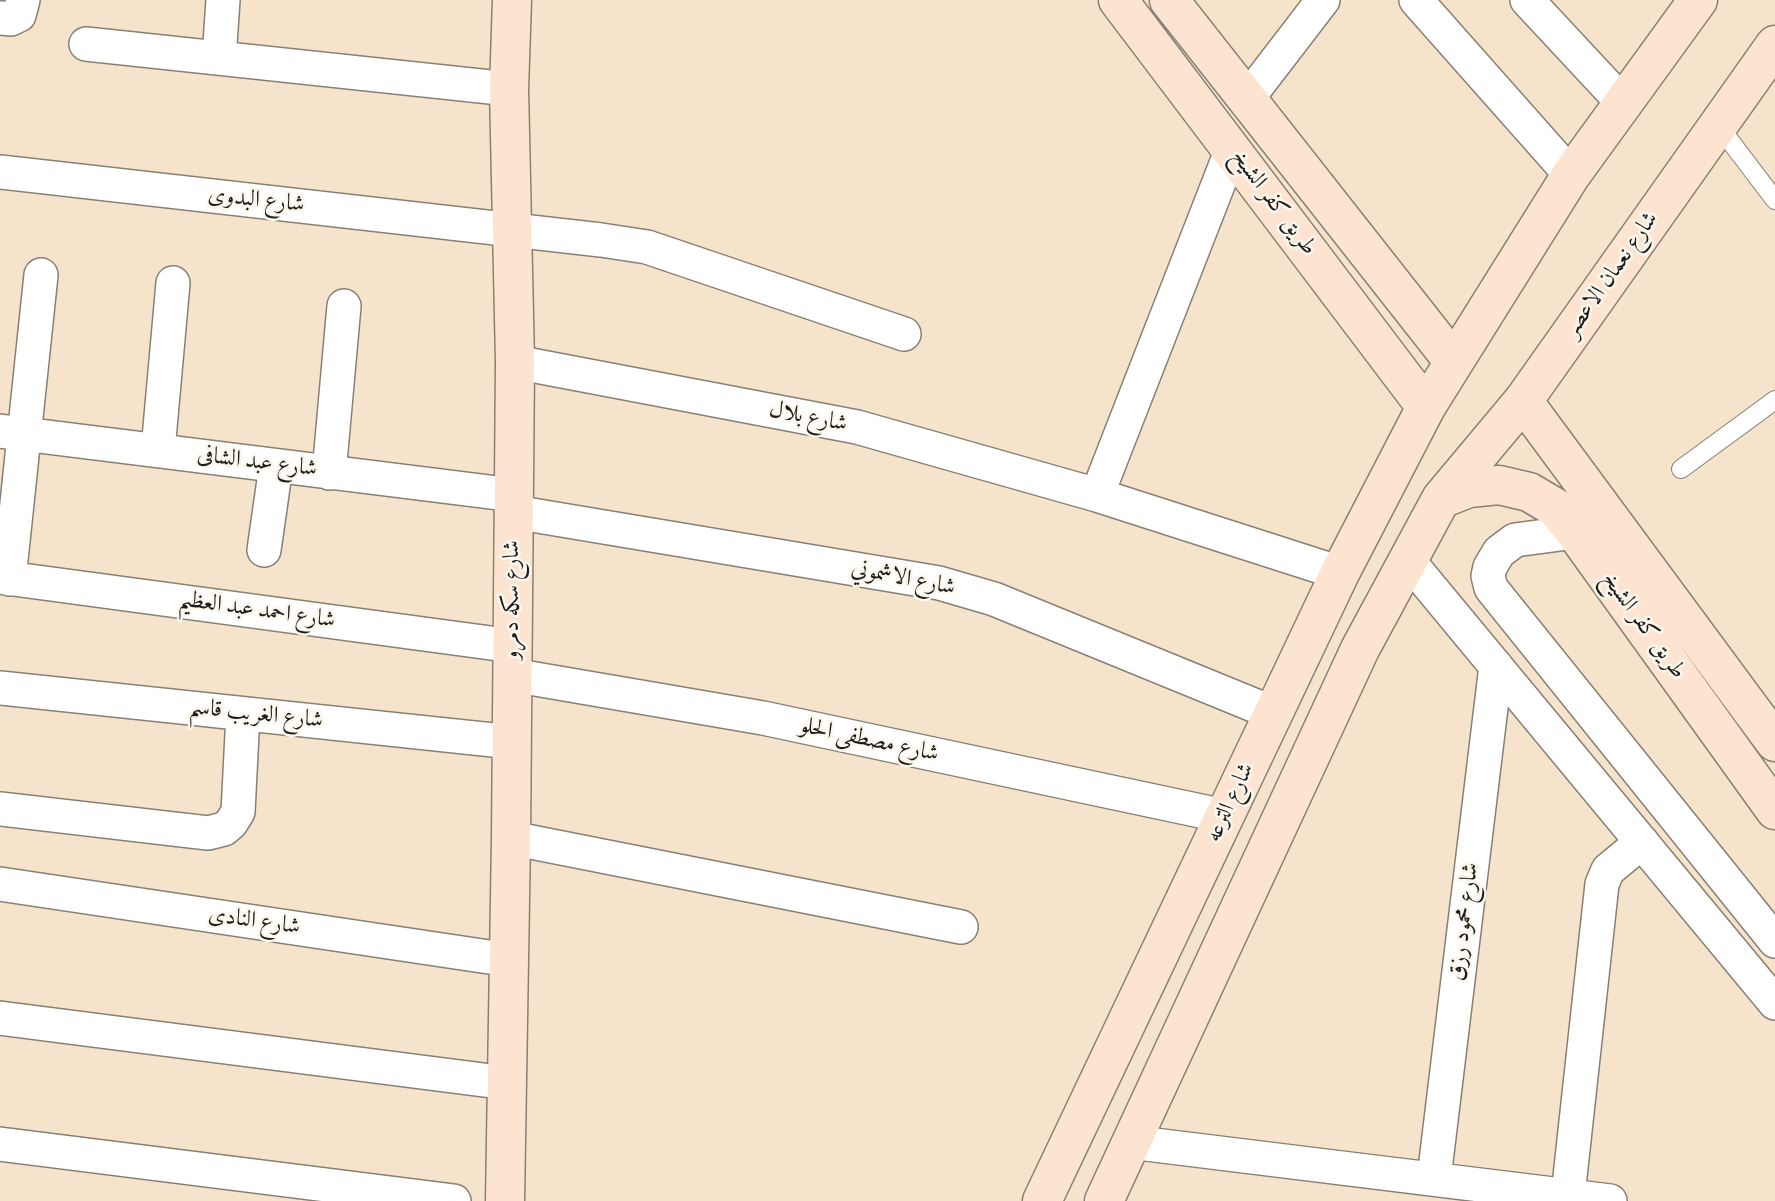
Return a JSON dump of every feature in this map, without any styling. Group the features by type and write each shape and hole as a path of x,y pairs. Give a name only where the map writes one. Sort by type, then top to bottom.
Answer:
{"main road":[{"name":"شارع سكه دمرو","path":"505,1201 515,362 509,89 512,0"},
{"name":"طريق كفر الشيخ","path":"1118,0 1426,407"},
{"path":"1426,407 1571,175 1698,0"},
{"name":"طريق كفر الشيخ","path":"1173,2 1454,362"},
{"name":"شارع نعمان الاعصر","path":"1441,499 1523,401 1775,45"},
{"name":"طريق كفر الشيخ","path":"1523,401 1775,742"},
{"name":"شارع الترعه","path":"1042,1201 1340,573 1426,407"},
{"name":"طريق كفر الشيخ","path":"1441,499 1469,488 1499,485 1530,492 1556,508 1576,532 1775,810"},
{"path":"1104,1201 1360,649 1441,499"},
{"path":"1183,903 1234,923"}],"street":[{"path":"0,18 15,18 22,12 23,0"},
{"path":"219,58 222,0"},
{"path":"1247,99 1322,0"},
{"path":"1416,0 1571,175"},
{"path":"1527,0 1623,103"},
{"path":"86,44 509,89"},
{"path":"1097,495 1232,149"},
{"name":"شارع البدوى","path":"0,172 647,247 904,334"},
{"path":"4,578 12,433 41,275"},
{"path":"158,450 173,283"},
{"path":"329,473 344,306"},
{"name":"شارع بلال","path":"515,362 857,427 1097,495 1340,573"},
{"name":"شارع عبد الشافى","path":"12,433 329,473 514,504"},
{"path":"264,550 276,466"},
{"name":"شارع الاشموني","path":"514,504 939,583 993,599 1273,713"},
{"path":"1576,532 1515,540 1499,552 1490,567 1488,576 1491,588 1775,942"},
{"path":"1407,559 1775,1003"},
{"name":"شارع احمد عبد العظيم","path":"4,578 513,660"},
{"name":"شارع مصطفى الحلو","path":"513,660 763,718 1224,816"},
{"name":"شارع محمود رزق","path":"1434,1178 1496,666"},
{"name":"شارع الغريب قاسم","path":"0,688 512,742"},
{"path":"0,809 208,833 224,829 238,812 243,714"},
{"path":"511,838 961,927"},
{"path":"1568,1195 1602,884 1608,870 1642,842"},
{"name":"شارع النادى","path":"0,884 509,960"},
{"path":"0,1018 506,1083"},
{"path":"1130,1142 1610,1201"},
{"path":"0,1144 454,1201"}],"lane":[{"path":"1718,125 1775,200"},
{"path":"1681,468 1775,400"}]}
